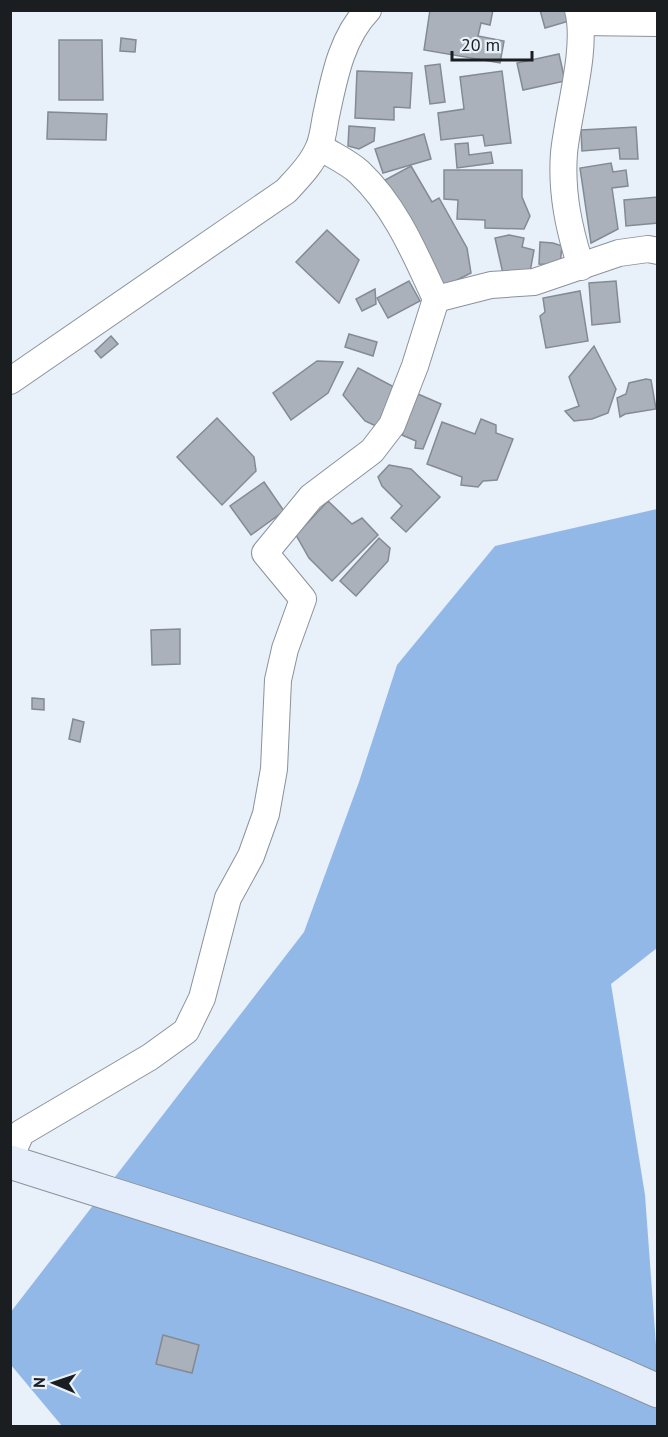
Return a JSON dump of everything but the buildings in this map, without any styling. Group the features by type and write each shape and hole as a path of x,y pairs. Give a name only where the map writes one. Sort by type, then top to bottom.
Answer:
{"street":[{"path":"10,381 286,191 303,172 320,147 336,73 345,44 358,20 368,10"},
{"path":"581,267 570,231 564,192 564,153 580,51 580,16 657,23"},
{"path":"320,147 357,171 384,200 407,238 436,299 415,366 392,425 372,451 311,497 265,553 303,599 285,649 278,680 273,769 266,814 250,856 228,898 202,998 186,1031 150,1057 21,1133 10,1160 389,1284 586,1358 657,1390"},
{"path":"436,299 491,285 534,282 619,253 648,249 657,251"}],"shaded area":[{"path":"657,509 657,948 611,984 645,1195 657,1359 657,1426 62,1426 11,1365 10,1313 304,932 359,782 397,665 495,546"}]}
